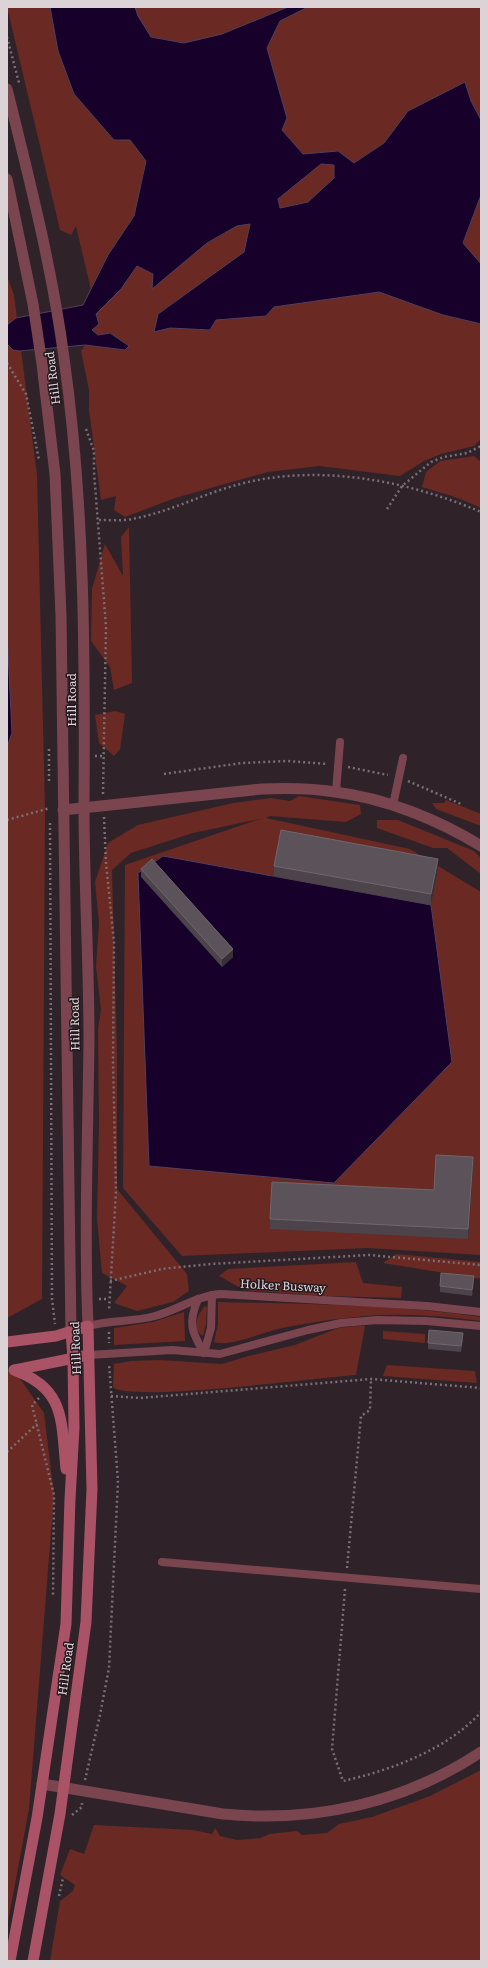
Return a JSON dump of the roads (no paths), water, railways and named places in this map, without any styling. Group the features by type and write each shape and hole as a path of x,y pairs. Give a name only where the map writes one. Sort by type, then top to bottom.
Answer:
{"main road":[{"path":"7,1342 56,1336 88,1326"},
{"name":"Hill Road","path":"33,1961 60,1814 86,1622 92,1490 88,1326"},
{"name":"Hill Road","path":"10,1961 42,1784 66,1624 74,1428 71,1332"},
{"path":"11,1370 89,1355"},
{"path":"11,1370 31,1377 47,1389 56,1401 60,1417 70,1499"}],"street":[{"name":"Hill Road","path":"7,89 32,191 55,300 65,360 76,473 84,609 84,809 89,1034 88,1326"},
{"name":"Hill Road","path":"7,179 33,304 42,364 55,474 61,615 71,1332"},
{"path":"63,810 84,809 262,789 295,788 336,792 392,805 437,822 481,846"},
{"path":"42,1784 223,1814 250,1817 290,1817 330,1812 364,1805 407,1791 442,1775 481,1752"}],"lane":[{"path":"336,792 340,742"},
{"path":"392,805 402,758"},
{"path":"204,1353 212,1328 212,1295"},
{"name":"Holker Busway","path":"88,1326 109,1321 156,1316 212,1295 420,1305 481,1312"},
{"path":"198,1299 193,1310 192,1326 204,1353"},
{"path":"89,1355 172,1350 223,1354 254,1344 341,1323 377,1320 427,1321 481,1326"},
{"path":"162,1562 481,1589"}]}
